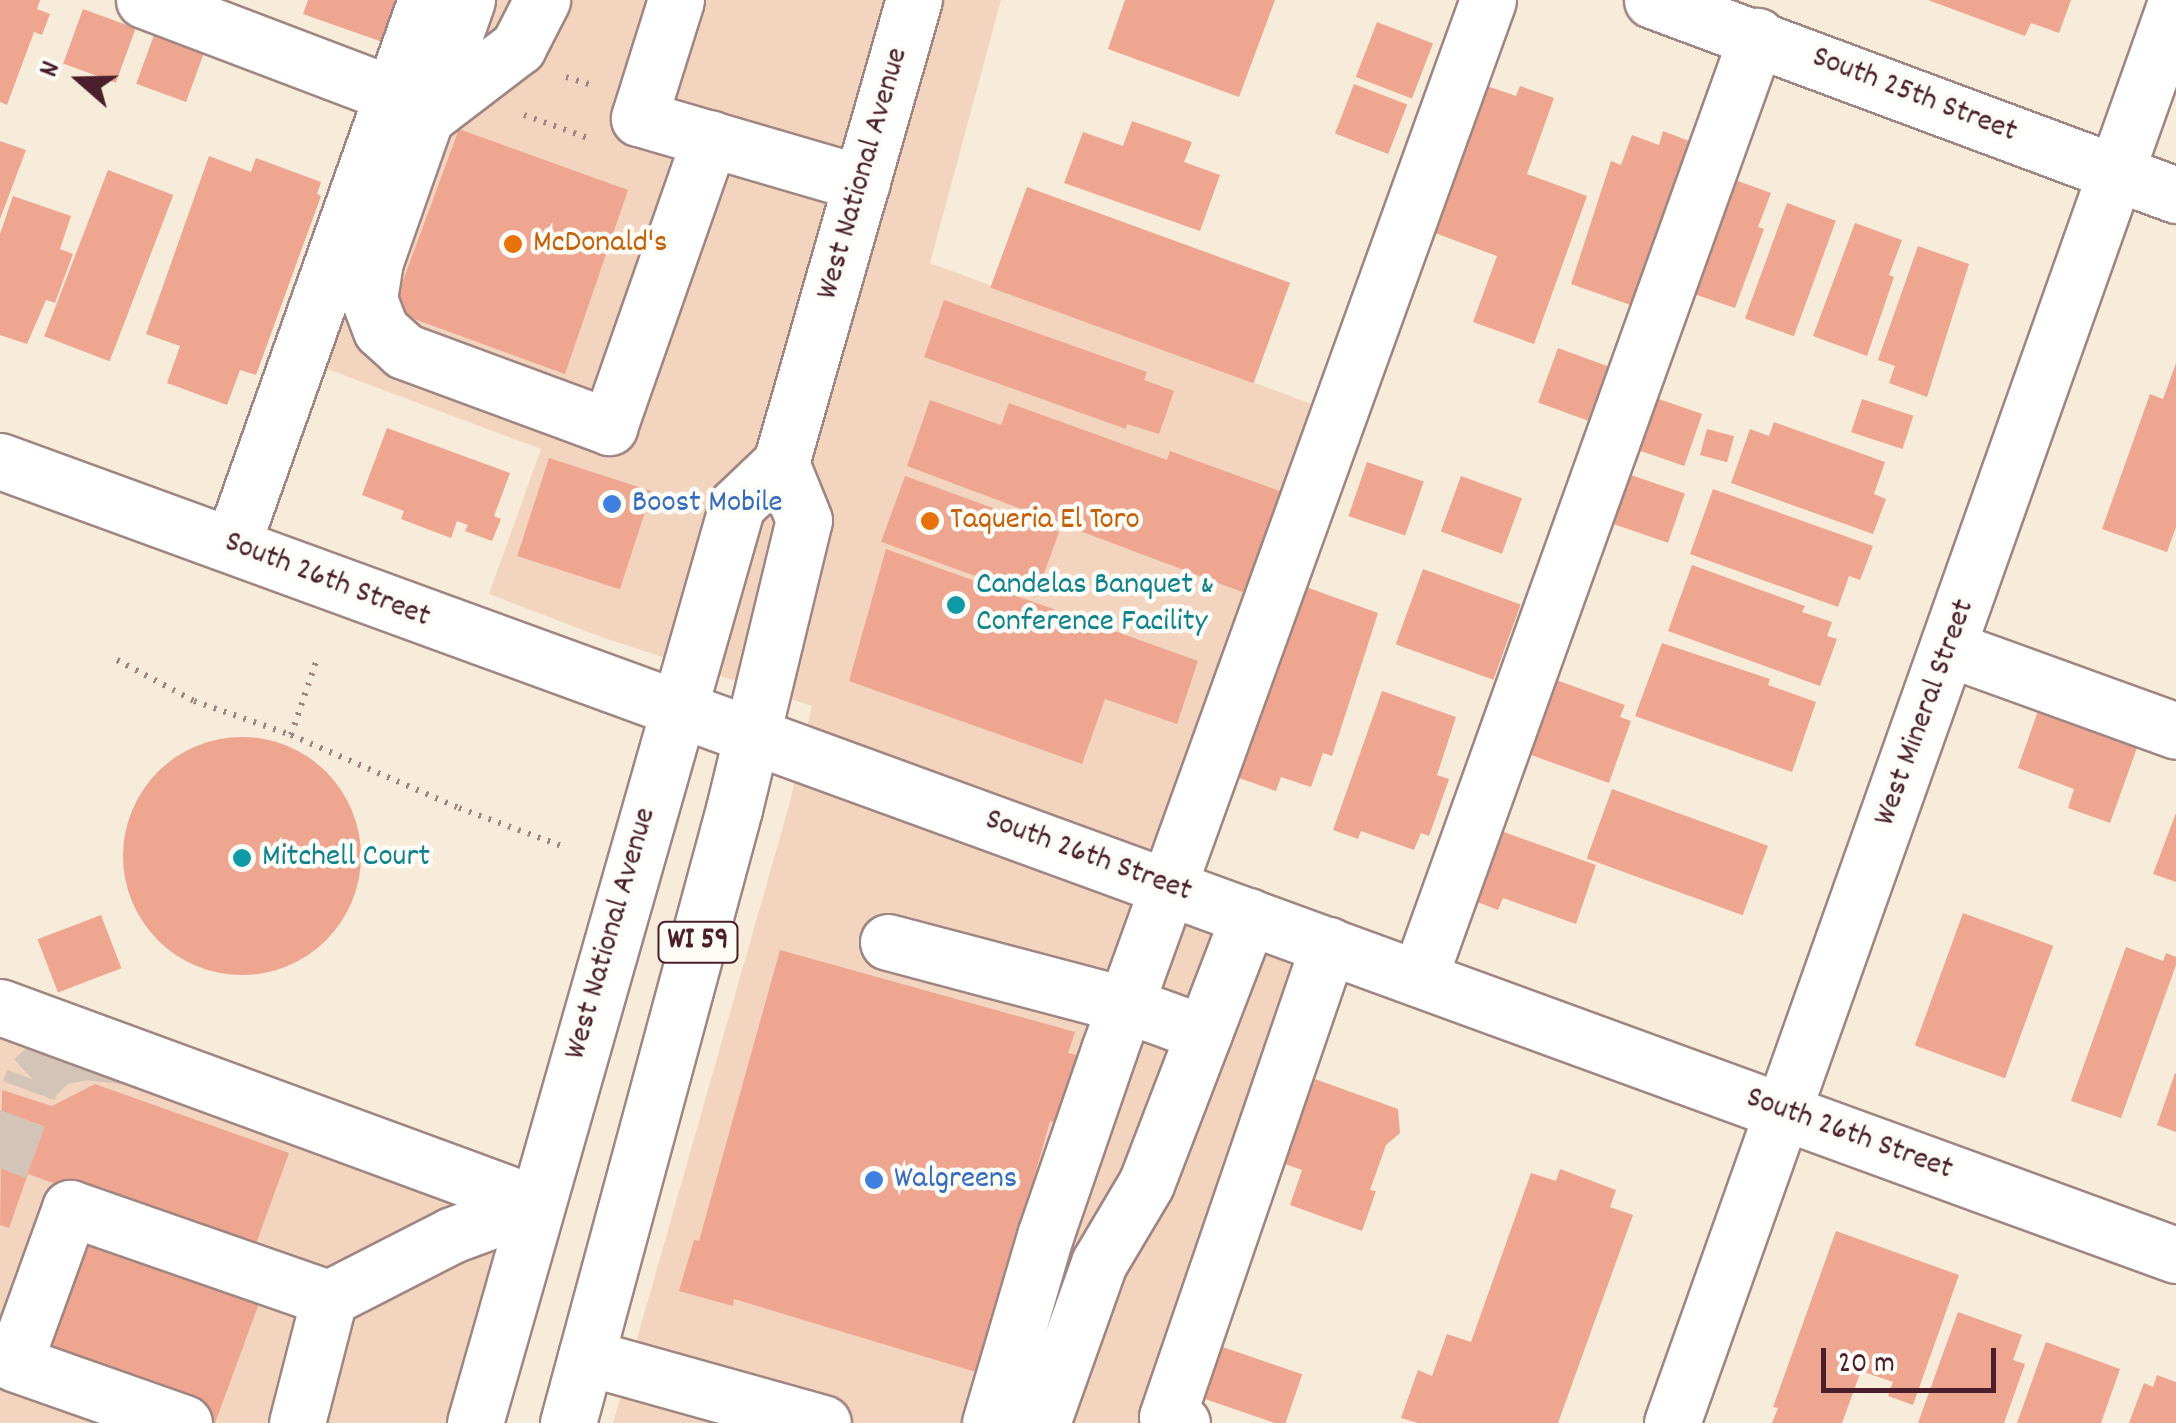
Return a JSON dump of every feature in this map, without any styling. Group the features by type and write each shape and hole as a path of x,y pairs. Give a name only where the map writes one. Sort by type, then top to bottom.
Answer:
{"street":[{"path":"144,0 411,104 518,47 542,0"},
{"path":"426,0 411,104 368,299 381,330 404,351 608,427 710,138"},
{"path":"232,545 411,104 447,49 467,0"},
{"path":"676,0 639,118 862,184"},
{"name":"West National Avenue","path":"475,1423 676,705 736,505 781,462 914,0"},
{"path":"990,1423 1045,1236 1488,0"},
{"name":"South 25th Street","path":"1652,0 2176,195"},
{"name":"West Mineral Street","path":"1672,1423 2176,2"},
{"path":"1418,978 1757,36"},
{"name":"South 26th Street","path":"0,460 2176,1255"},
{"name":"WI 59","path":"568,1423 753,733 804,520 781,462"},
{"path":"1950,648 2176,730"},
{"path":"1042,1423 1098,1262 1146,1184 1248,916"},
{"path":"888,942 1127,1006 1204,1034"},
{"path":"1182,1423 1166,1417 1329,945"},
{"path":"0,1007 536,1204"},
{"path":"184,1423 14,1363 21,1292 70,1208 329,1298 452,1236 536,1204"},
{"path":"297,1423 329,1298"},
{"path":"586,1357 823,1423"}],"path":[{"path":"518,113 599,142"},
{"path":"291,734 318,656"},
{"path":"117,660 194,701 291,734 458,808 562,846"}],"shaded area":[{"path":"426,0 1001,0 930,263 1339,414 1169,886 1329,945 1182,1423 613,1423 790,802 812,706 601,637 489,594 541,449 298,358"},
{"path":"0,1007 536,1204 475,1423 0,1423"}],"building":[{"path":"0,0 40,0 37,9 50,14 42,35 34,32 7,105 0,102"},
{"path":"308,0 404,0 388,44 303,14"},
{"path":"1125,0 1275,0 1239,97 1108,49"},
{"path":"1928,0 2071,0 2059,33 2031,23 2025,36"},
{"path":"83,9 136,28 116,83 63,64"},
{"path":"1377,22 1433,44 1412,99 1356,77"},
{"path":"154,35 204,53 186,102 136,84"},
{"path":"1354,84 1407,104 1388,154 1335,133"},
{"path":"1487,86 1516,96 1520,86 1554,98 1527,174 1587,196 1534,344 1473,322 1497,256 1435,233"},
{"path":"1132,121 1192,142 1184,162 1220,175 1200,231 1064,183 1083,132 1123,146"},
{"name":"McDonald's","path":"459,129 628,190 565,374 406,316 397,297"},
{"path":"1663,131 1697,144 1639,308 1571,284 1611,161 1621,165 1632,135 1659,145"},
{"path":"0,141 26,150 0,219"},
{"path":"209,156 251,172 256,158 321,182 317,194 321,196 256,375 240,370 227,405 167,383 180,346 146,334"},
{"path":"108,170 173,195 110,361 44,336"},
{"path":"1724,176 1771,193 1758,227 1764,229 1735,308 1682,290"},
{"path":"1027,187 1290,283 1254,383 990,288"},
{"path":"13,196 71,216 60,249 73,254 55,303 46,300 27,344 0,335 0,234"},
{"path":"1787,203 1836,221 1794,336 1745,319"},
{"path":"1855,223 1902,240 1889,275 1894,277 1867,356 1813,336"},
{"path":"1918,246 1969,264 1927,397 1889,383 1895,366 1878,360"},
{"path":"944,300 1147,372 1144,380 1174,391 1159,434 1127,424 1126,429 924,357"},
{"path":"1558,348 1608,366 1588,421 1538,403"},
{"path":"2176,363 2176,527 2167,552 2102,529 2150,394 2163,399"},
{"path":"1653,397 1702,414 1684,466 1635,449"},
{"path":"1862,399 1913,416 1903,449 1851,432"},
{"path":"930,400 1001,425 1009,403 1167,460 1170,451 1282,492 1245,593 907,466"},
{"path":"1774,422 1885,462 1874,494 1886,499 1873,534 1731,483 1750,429 1769,436"},
{"path":"387,428 510,473 494,516 501,519 492,541 465,531 468,525 457,521 451,538 401,519 404,511 362,495"},
{"path":"1707,429 1734,436 1727,462 1700,455"},
{"path":"549,458 652,491 620,589 517,556"},
{"path":"1367,462 1424,482 1405,535 1348,516"},
{"path":"1631,475 1685,494 1668,543 1614,524"},
{"path":"905,476 1059,532 1035,598 881,542"},
{"path":"1461,476 1522,498 1502,554 1441,531"},
{"path":"1713,489 1873,546 1860,580 1849,576 1838,607 1690,554"},
{"name":"Candelas Banquet & Conference Facility","path":"886,549 1198,661 1177,724 1105,699 1082,764 849,681"},
{"path":"1692,565 1805,606 1802,612 1832,622 1827,636 1837,639 1820,686 1668,631"},
{"path":"1423,569 1521,605 1493,680 1396,644"},
{"path":"1306,587 1378,613 1332,756 1323,753 1311,787 1281,777 1276,791 1239,778"},
{"path":"1662,643 1770,679 1768,685 1816,702 1792,772 1635,716"},
{"path":"1548,677 1625,705 1620,717 1631,721 1609,783 1520,751"},
{"path":"1382,691 1456,717 1437,775 1449,779 1429,836 1421,833 1414,850 1361,831 1358,839 1333,830"},
{"path":"2039,708 2138,745 2110,823 2068,808 2074,789 2018,768"},
{"name":"Mitchell Court","path":"242,737 288,746 326,772 352,810 361,856 352,902 326,940 288,966 242,975 196,966 158,940 132,902 123,856 132,810 158,772 196,746"},
{"path":"1612,789 1768,846 1743,915 1587,859"},
{"path":"2176,813 2176,882 2153,874"},
{"path":"1490,827 1596,865 1576,924 1503,898 1498,910 1464,897"},
{"path":"1963,913 2053,946 2005,1078 1915,1045"},
{"path":"101,915 121,968 58,993 38,939"},
{"path":"2126,947 2163,961 2166,953 2176,957 2176,965 2121,1118 2071,1101"},
{"name":"Walgreens","path":"780,950 1075,1032 1068,1053 1119,1065 1100,1136 1050,1121 979,1373 734,1299 733,1306 679,1291 694,1240 699,1241"},
{"path":"2176,1074 2176,1132 2157,1125"},
{"path":"1315,1079 1398,1109 1400,1133 1386,1145 1370,1190 1376,1191 1362,1231 1290,1205 1302,1170 1285,1164"},
{"path":"95,1084 289,1153 252,1255 28,1174 9,1228 0,1225 2,1090 52,1106"},
{"path":"1560,1169 1616,1190 1610,1207 1633,1215 1558,1423 1418,1423 1401,1418 1418,1370 1432,1376 1447,1334 1471,1342 1531,1173 1556,1181"},
{"path":"1836,1231 1959,1275 1913,1405 1888,1396 1893,1382 1861,1371 1842,1423 1772,1423 1778,1408 1773,1407"},
{"path":"85,1235 261,1298 215,1423 146,1423 31,1382"},
{"path":"1958,1312 2022,1335 2013,1360 2025,1364 2004,1423 1918,1423"},
{"path":"2046,1342 2120,1369 2101,1423 2017,1423"},
{"path":"1220,1346 1302,1374 1285,1423 1275,1423 1202,1398"},
{"path":"2157,1375 2176,1382 2176,1423 2129,1423 2144,1383 2153,1387"}],"tunnel":[{"path":"0,1168 33,1079 55,1058 85,1052 131,1057"}],"place":[{"name":"McDonald's","path":"513,244"},
{"name":"Boost Mobile","path":"612,504"},
{"name":"Taqueria El Toro","path":"930,521"},
{"name":"Candelas Banquet & Conference Facility","path":"956,605"},
{"name":"Mitchell Court","path":"242,858"},
{"name":"Walgreens","path":"874,1180"}]}
